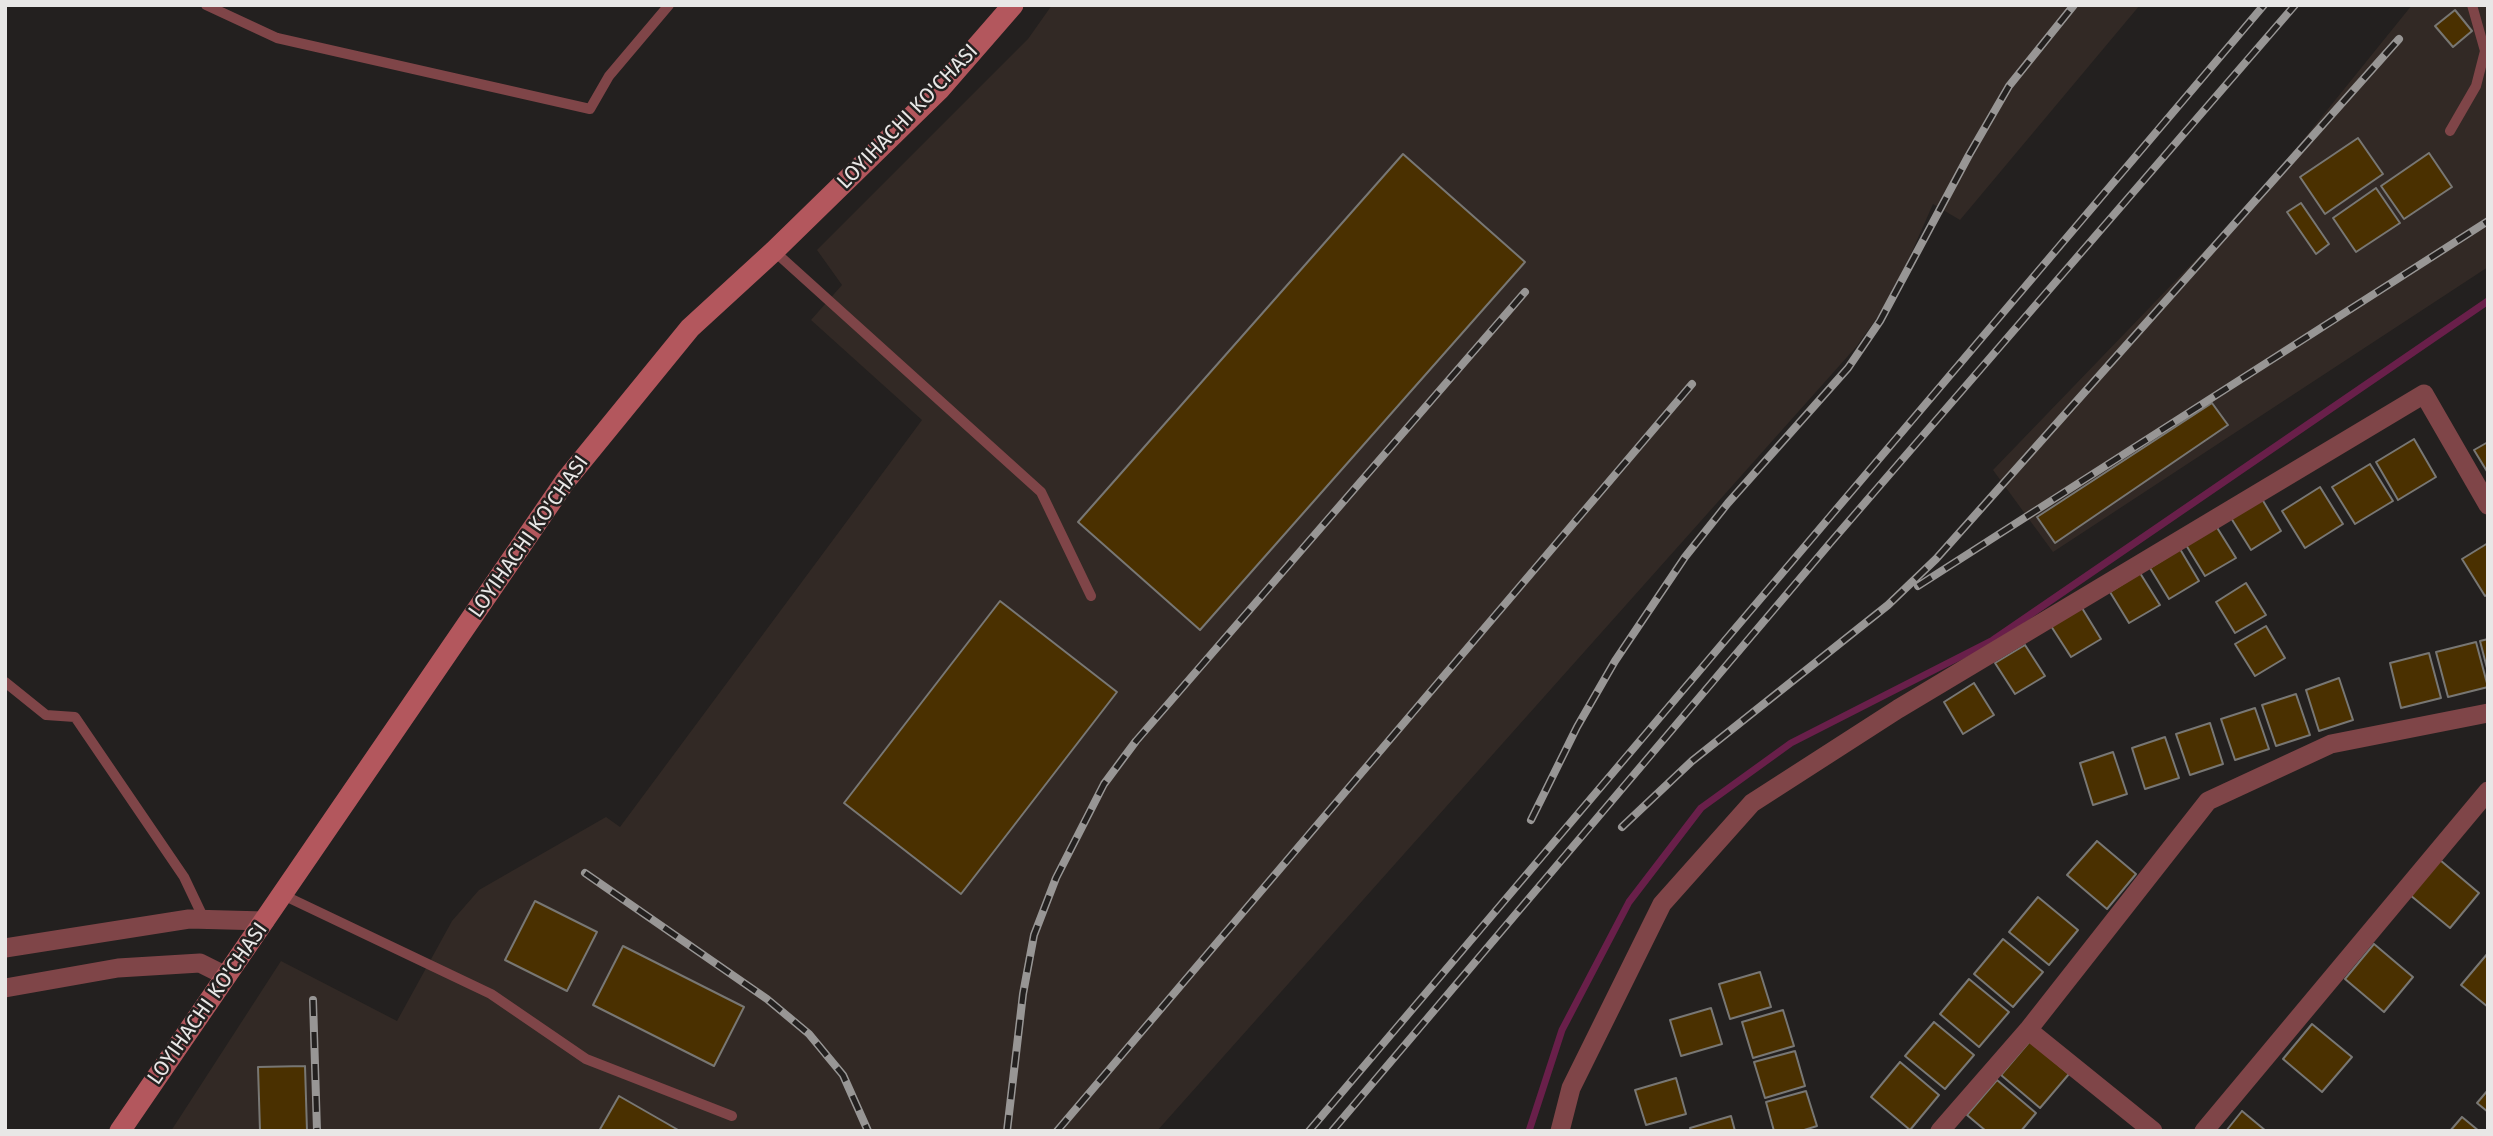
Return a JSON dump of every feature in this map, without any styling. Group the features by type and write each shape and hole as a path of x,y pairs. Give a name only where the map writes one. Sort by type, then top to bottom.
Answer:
{"street":[{"name":"LOYIHACHI KO'CHASI","path":"120,1131 566,480 691,328 939,90 1013,5"},
{"path":"1560,1131 1571,1088 1662,904 1752,803 1898,709 2424,394 2488,505"},
{"path":"1940,1131 2028,1030 2208,801 2331,744 2488,713"},
{"path":"2204,1131 2488,791"},
{"path":"5,948 189,919 265,921"},
{"path":"5,988 118,968 200,963 226,975"},
{"path":"2028,1030 2153,1131"}],"lane":[{"path":"206,5 277,38 590,109 610,76 669,5"},
{"path":"2450,131 2476,86 2485,51 2472,5"},
{"path":"774,251 1041,492 1091,596"},
{"path":"5,682 46,715 75,716 184,877 205,919"},
{"path":"283,895 491,994 586,1059 732,1116"}],"shaded area":[{"path":"1052,5 2140,5 1960,220 1933,204 1892,297 1856,347 1157,1131 171,1131 281,961 397,1021 452,921 479,890 606,817 620,827 922,420 811,320 842,285 817,250 1028,39"},
{"path":"2412,5 2488,5 2488,267 2053,552 1993,470 2261,192"}],"building":[{"path":"2455,10 2472,31 2453,47 2435,26"},
{"path":"2358,138 2383,174 2325,214 2300,177"},
{"path":"2429,153 2452,187 2404,219 2381,186"},
{"path":"1403,154 1525,262 1200,630 1078,522"},
{"path":"2376,188 2400,223 2356,252 2333,218"},
{"path":"2301,203 2329,244 2316,254 2287,212"},
{"path":"2212,403 2228,425 2055,543 2037,517"},
{"path":"2414,439 2436,477 2398,500 2376,462"},
{"path":"2488,442 2488,473 2474,450"},
{"path":"2370,464 2393,501 2355,524 2332,487"},
{"path":"2320,487 2343,524 2305,548 2282,511"},
{"path":"2262,499 2281,531 2251,550 2231,518"},
{"path":"2216,526 2236,558 2205,576 2186,545"},
{"path":"2488,543 2488,594 2485,596 2462,559"},
{"path":"2180,549 2199,581 2169,599 2150,568"},
{"path":"2140,573 2160,605 2129,623 2110,592"},
{"path":"2246,583 2266,615 2235,633 2216,602"},
{"path":"1000,601 1117,692 961,894 844,803"},
{"path":"2082,608 2101,639 2071,657 2051,626"},
{"path":"2266,626 2285,658 2255,676 2235,644"},
{"path":"2488,639 2488,672 2480,641"},
{"path":"2476,642 2488,687 2448,697 2436,652"},
{"path":"2025,645 2045,676 2015,694 1995,663"},
{"path":"2429,653 2441,698 2401,708 2390,663"},
{"path":"2339,678 2353,720 2319,731 2306,690"},
{"path":"1974,683 1994,715 1963,734 1944,702"},
{"path":"2296,694 2310,735 2276,746 2262,705"},
{"path":"2255,708 2269,749 2235,760 2221,719"},
{"path":"2210,723 2223,764 2190,775 2176,734"},
{"path":"2165,737 2179,778 2145,789 2132,748"},
{"path":"2113,752 2127,794 2093,805 2080,763"},
{"path":"2097,841 2136,874 2107,909 2067,875"},
{"path":"2440,860 2479,893 2450,928 2410,895"},
{"path":"2038,897 2078,930 2049,965 2009,932"},
{"path":"535,901 597,932 567,991 505,960"},
{"path":"2003,939 2043,972 2013,1007 1974,974"},
{"path":"2374,944 2413,977 2384,1012 2345,979"},
{"path":"623,946 744,1007 714,1066 593,1005"},
{"path":"2488,953 2488,1007 2461,985"},
{"path":"1760,972 1771,1007 1730,1019 1719,984"},
{"path":"1969,979 2009,1012 1979,1047 1940,1014"},
{"path":"1711,1008 1722,1044 1681,1056 1670,1020"},
{"path":"1783,1010 1794,1046 1753,1058 1742,1022"},
{"path":"1934,1022 1974,1055 1945,1089 1905,1056"},
{"path":"2312,1024 2352,1057 2322,1092 2283,1059"},
{"path":"2030,1041 2069,1074 2040,1108 2001,1075"},
{"path":"1795,1051 1805,1086 1765,1098 1754,1062"},
{"path":"1900,1062 1939,1095 1910,1130 1871,1097"},
{"path":"305,1066 307,1131 260,1131 258,1067"},
{"path":"1676,1078 1686,1114 1646,1125 1635,1090"},
{"path":"1997,1080 2036,1113 2021,1131 1986,1131 1967,1115"},
{"path":"2488,1090 2488,1112 2477,1103"},
{"path":"1806,1091 1817,1126 1801,1131 1774,1131 1766,1102"},
{"path":"619,1096 680,1131 599,1131"},
{"path":"2242,1111 2266,1131 2226,1131"},
{"path":"1731,1116 1735,1131 1691,1131 1690,1128"},
{"path":"2462,1117 2479,1131 2450,1131"}],"waterway":[{"path":"1529,1131 1562,1030 1629,902 1701,808 1791,743 1993,640 2488,301"}],"railway":[{"path":"1531,820 1577,727 1615,661 1685,557 1728,503 1848,368 1880,321 2009,86 2074,5"},
{"path":"1309,1131 2264,5"},
{"path":"1332,1131 1831,542 2295,5"},
{"path":"1622,827 1692,761 1888,605 1936,559 2399,39"},
{"path":"1918,586 2488,221"},
{"path":"1007,1131 1023,994 1034,935 1056,878 1104,784 1136,741 1525,292"},
{"path":"1057,1131 1692,384"},
{"path":"585,873 767,999 809,1034 843,1075 868,1131"},
{"path":"313,1000 317,1131"}]}
